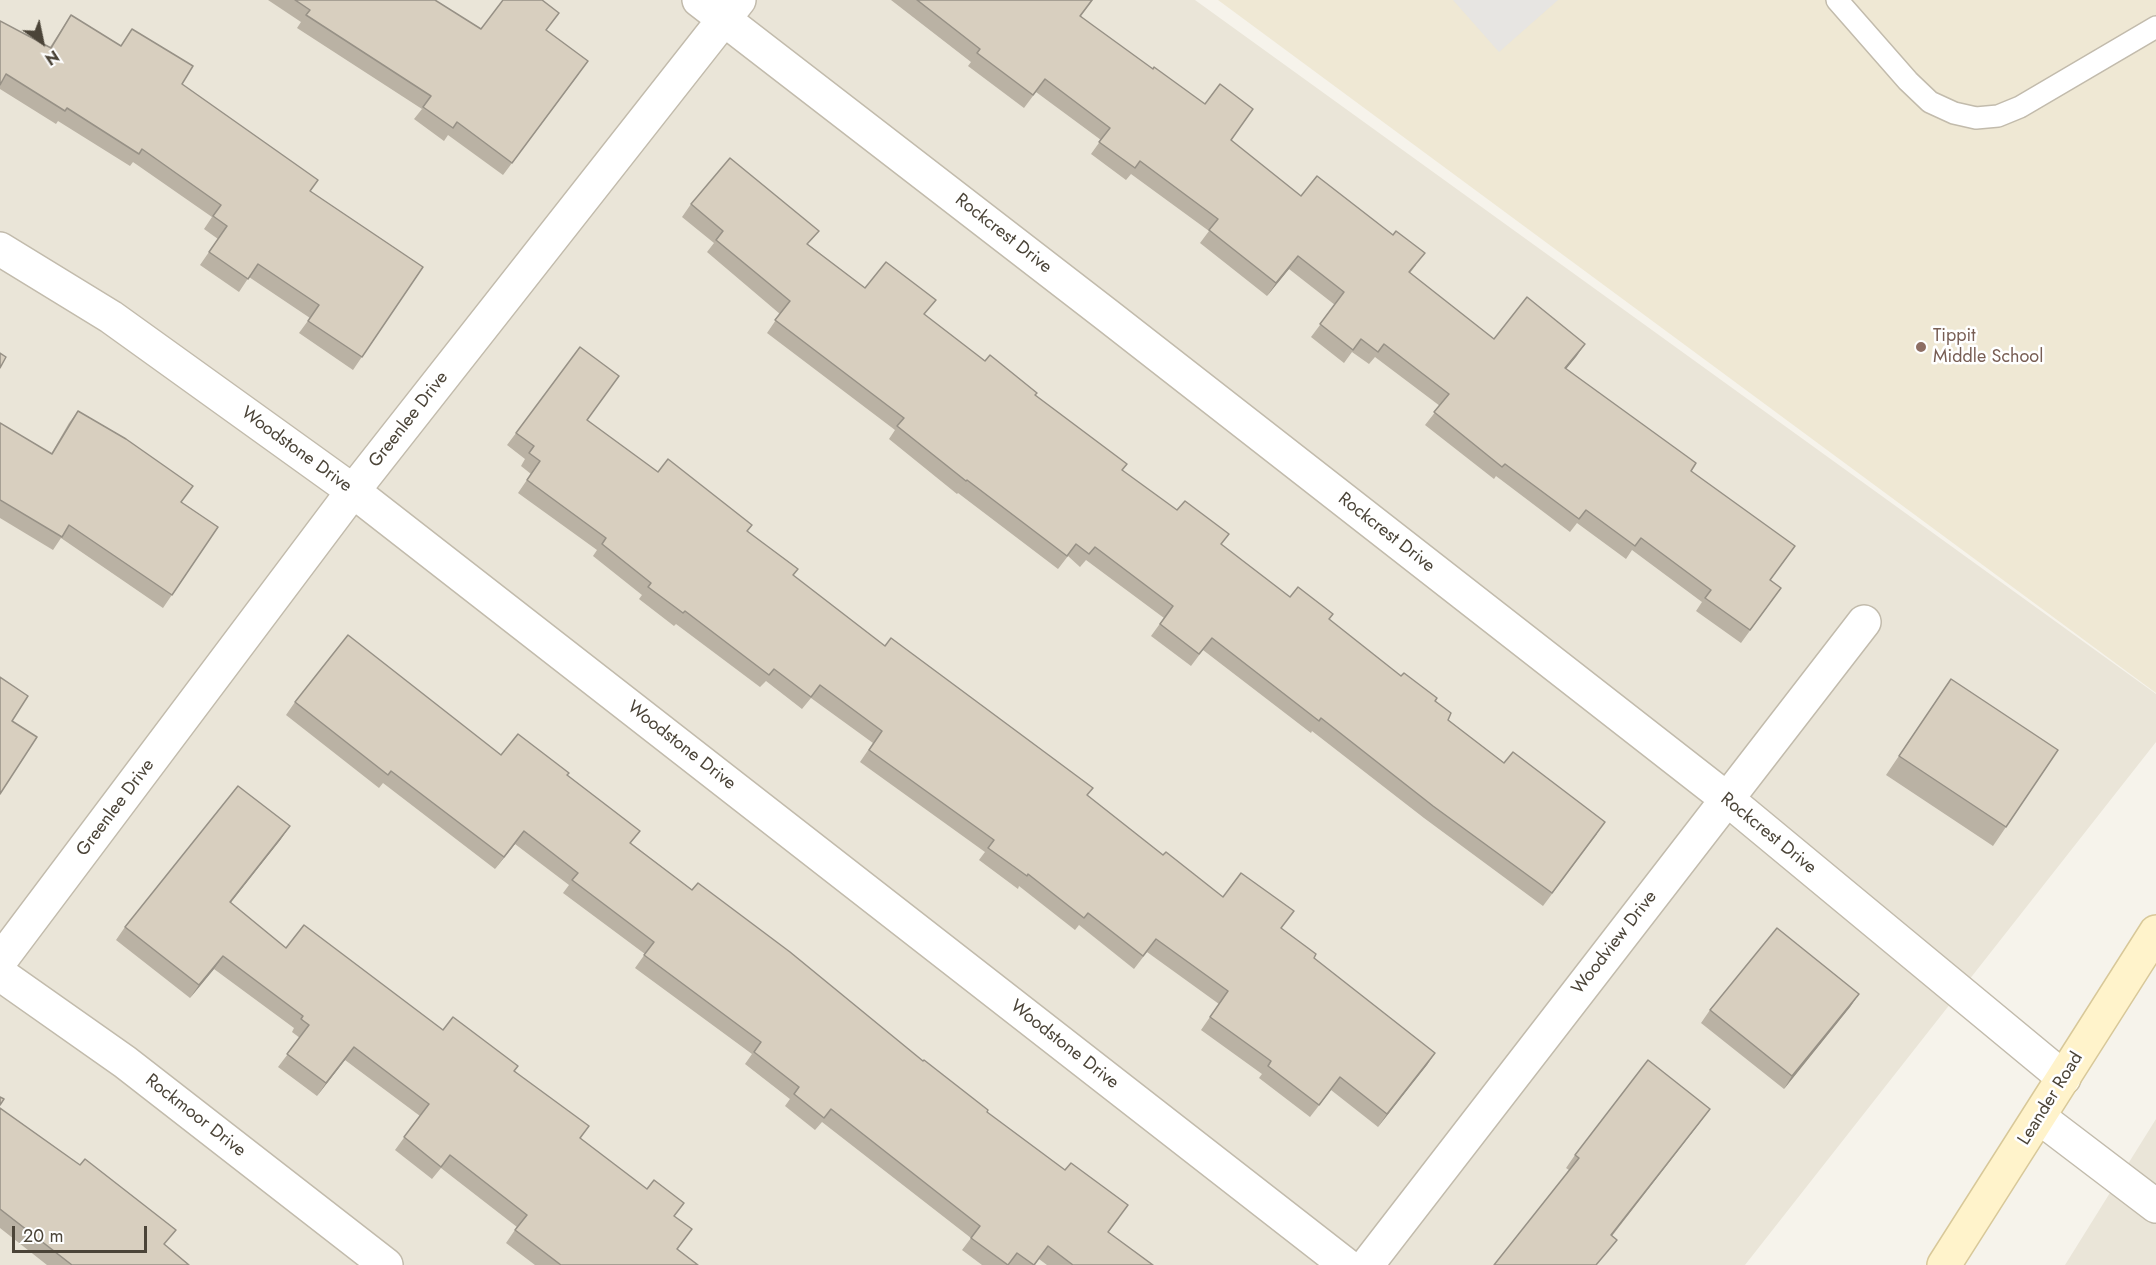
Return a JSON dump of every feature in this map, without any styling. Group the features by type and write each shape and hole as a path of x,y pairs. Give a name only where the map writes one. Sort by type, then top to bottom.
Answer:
{"main road":[{"name":"Leander Road","path":"1944,1265 2156,932"}],"street":[{"name":"Greenlee Drive","path":"0,962 721,6"},
{"name":"Rockcrest Drive","path":"721,6 1107,315 1727,799 2064,1078"},
{"name":"Woodstone Drive","path":"0,249 111,317 353,491 1346,1265"},
{"name":"Woodview Drive","path":"1367,1265 1864,622"},
{"name":"Rockmoor Drive","path":"0,974 125,1062 386,1265"},
{"path":"2039,1118 2156,1206"}],"lane":[{"path":"1837,0 1908,81 1930,102 1954,113 1976,118 1998,116 2020,107 2156,27"}],"shaded area":[{"path":"0,0 1195,0 2156,694 2156,742 1745,1265 0,1265"},
{"name":"Tippit Middle School","path":"1218,0 2156,0 2156,693"},
{"path":"1453,0 1558,0 1499,52"},
{"path":"2156,1119 2156,1265 2065,1265"}],"building":[{"path":"295,0 435,0 481,29 503,0 542,0 559,13 546,30 588,61 512,163 457,122 453,128 423,107 431,96 306,15 310,10"},
{"path":"917,0 1092,0 1080,16 1205,104 1220,84 1253,109 1231,140 1301,196 1317,176 1393,235 1396,231 1425,253 1409,272 1494,339 1527,297 1585,344 1565,368 1696,463 1691,471 1795,546 1770,580 1781,588 1750,630 1705,598 1711,590 1641,538 1635,546 1586,510 1579,519 1505,464 1502,467 1434,412 1449,394 1384,344 1378,352 1361,339 1353,350 1320,324 1344,292 1298,256 1276,283 1209,230 1218,219 1140,161 1135,168 1099,142 1110,128 1045,79 1033,95 977,53 980,49"},
{"path":"71,15 121,46 132,29 193,66 182,84 318,180 310,191 423,267 362,357 308,321 319,305 258,264 248,279 209,252 227,226 213,216 221,205 142,149 139,154 67,108 65,111 6,74 0,85 0,21 51,48"},
{"path":"730,158 819,231 807,244 865,288 886,262 936,300 924,314 985,361 990,355 1037,393 1035,395 1127,464 1122,470 1177,510 1185,501 1229,534 1221,544 1290,597 1298,587 1333,614 1329,619 1401,676 1404,673 1437,698 1435,701 1451,713 1448,720 1504,763 1513,752 1605,822 1552,893 1433,806 1321,718 1319,721 1212,638 1199,654 1160,624 1173,606 1095,547 1089,554 1076,544 1067,556 897,426 904,418 775,320 790,301 716,240 723,231 691,204"},
{"path":"580,347 619,376 587,420 658,472 668,459 752,525 747,531 798,569 793,575 885,646 891,638 1093,788 1087,795 1163,855 1166,852 1223,897 1241,873 1294,911 1281,928 1316,954 1314,958 1435,1053 1387,1114 1340,1077 1319,1105 1268,1066 1271,1061 1210,1017 1228,991 1156,939 1143,956 1088,913 1084,918 1028,874 1027,876 988,848 994,840 869,750 882,731 820,685 811,697 774,669 769,675 685,611 683,613 648,587 651,583 602,544 606,538 527,480 540,461 529,453 534,446 516,433"},
{"path":"0,353 6,357 0,368"},
{"path":"78,411 126,439 193,486 181,502 218,527 172,595 69,525 62,537 0,500 0,423 52,454"},
{"path":"348,635 501,755 518,734 640,831 630,843 692,890 698,883 790,952 923,1061 988,1110 987,1112 1065,1170 1071,1163 1128,1205 1108,1232 1153,1265 1073,1265 1048,1246 1034,1265 1017,1253 1008,1265 971,1238 980,1226 831,1109 824,1118 794,1094 799,1087 754,1052 761,1042 644,955 654,942 572,880 578,873 524,831 504,857 391,771 388,775 295,702"},
{"path":"0,677 28,696 12,721 37,737 0,794"},
{"path":"1951,679 2058,750 2006,827 1899,756"},
{"path":"238,786 290,826 230,902 286,948 304,925 443,1030 453,1017 518,1066 514,1071 589,1126 580,1138 647,1189 654,1180 684,1203 674,1216 692,1229 677,1249 698,1265 561,1265 515,1230 527,1215 450,1155 441,1167 404,1137 429,1104 354,1047 326,1083 287,1054 309,1025 301,1019 303,1016 223,956 199,985 125,927"},
{"path":"1777,928 1859,994 1792,1076 1710,1010"},
{"path":"1648,1060 1710,1109 1611,1235 1617,1240 1596,1265 1494,1265 1579,1158 1575,1155"},
{"path":"0,1108 80,1165 85,1159 176,1230 164,1244 189,1265 72,1265 0,1209"}],"place":[{"name":"Tippit Middle School","path":"1921,347"}]}
